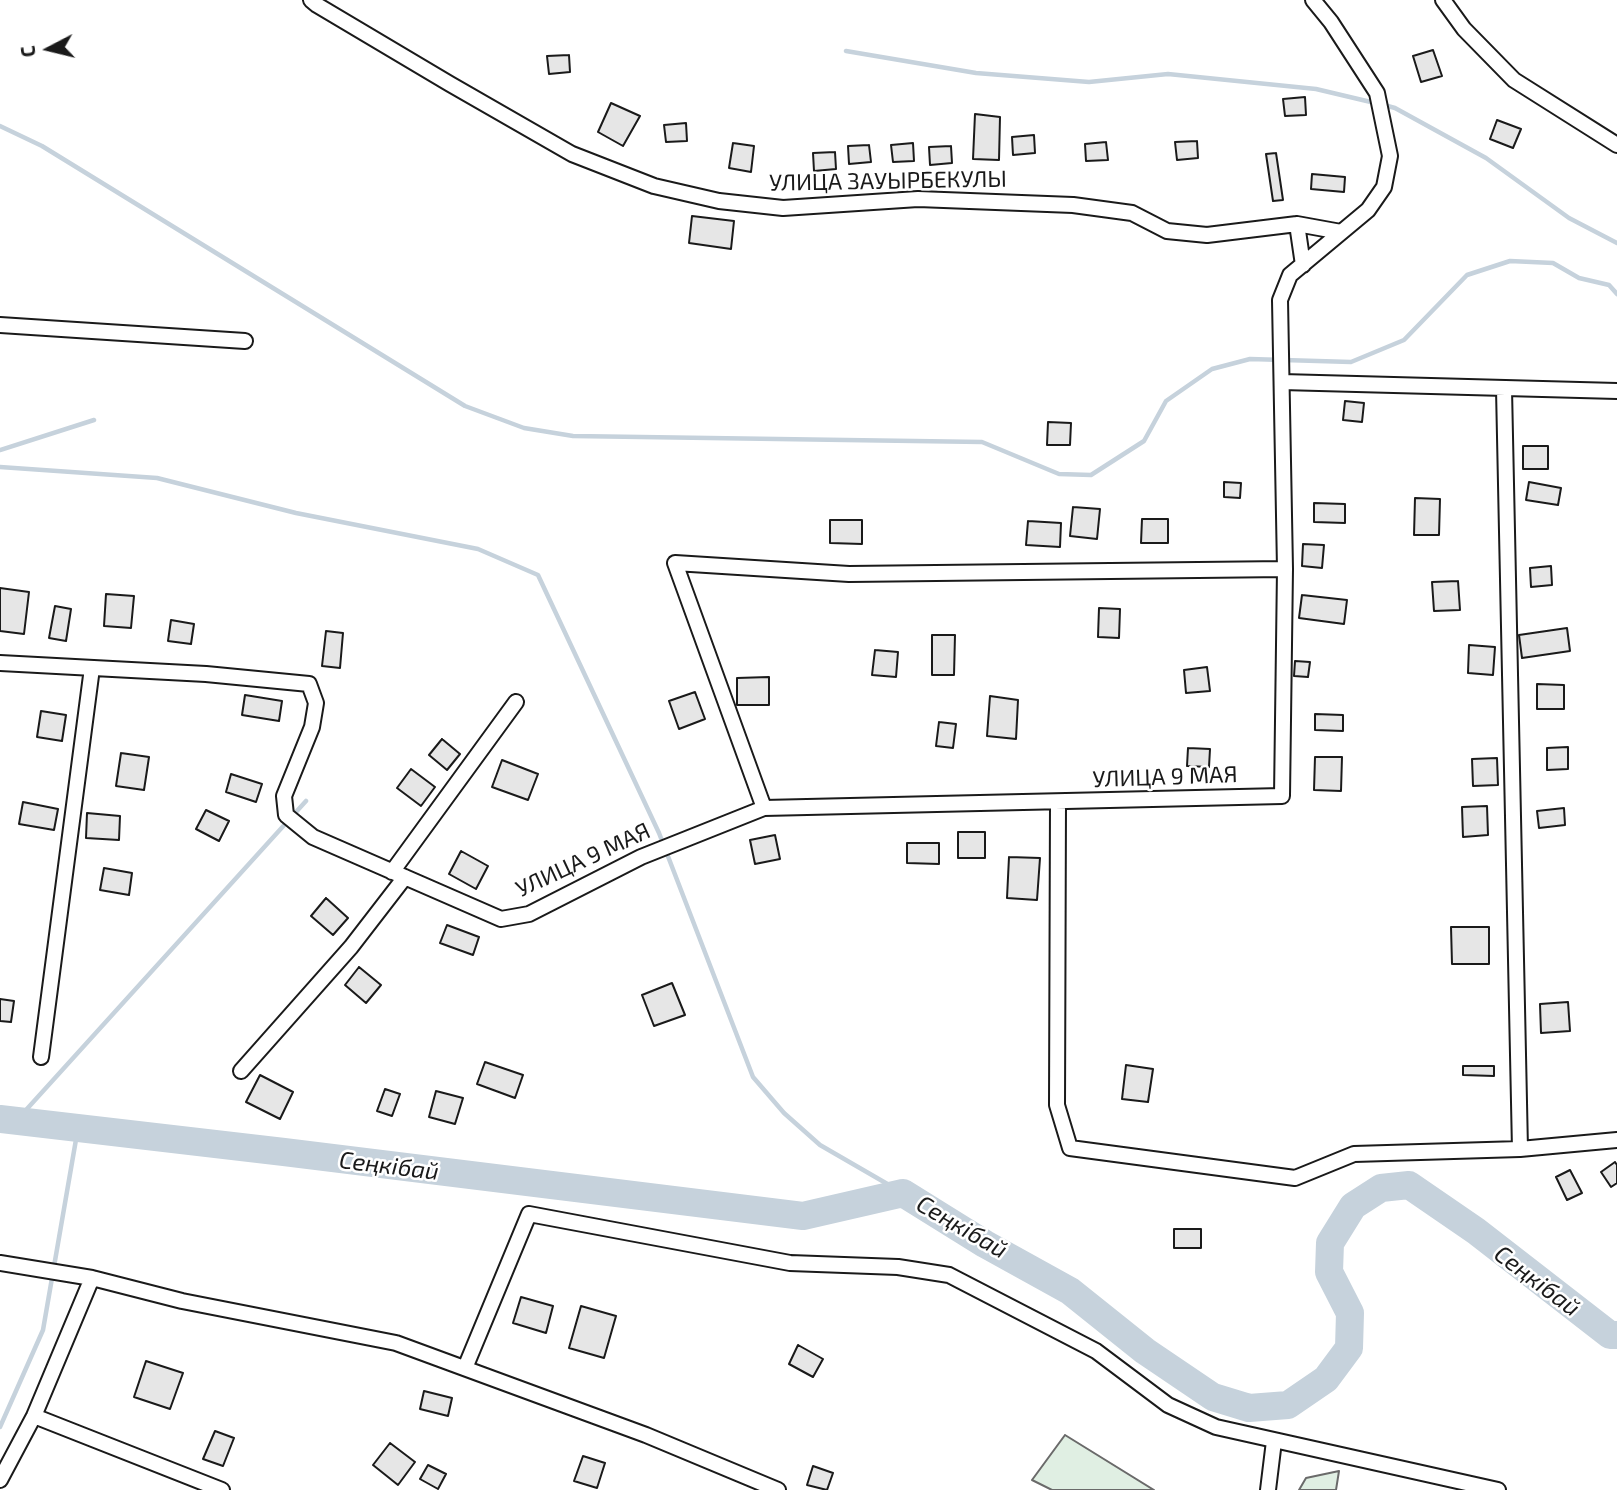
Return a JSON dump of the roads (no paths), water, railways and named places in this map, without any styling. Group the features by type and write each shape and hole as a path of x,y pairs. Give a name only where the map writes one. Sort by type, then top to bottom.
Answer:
{"street":[{"name":"УЛИЦА ЗАУЫРБЕКУЛЫ","path":"311,0 572,154 654,186 719,201 783,208 918,199 1073,205 1132,213 1167,231 1207,235 1297,224 1342,232"},
{"path":"764,808 675,563 849,574 1285,569 1280,300 1290,275 1368,210 1384,187 1390,156 1377,93 1331,22 1313,0"},
{"path":"1443,0 1464,29 1514,80 1617,145"},
{"path":"1297,224 1303,265"},
{"path":"0,326 245,341"},
{"path":"1282,382 1617,391"},
{"path":"1504,389 1520,1149"},
{"name":"УЛИЦА 9 МАЯ","path":"0,663 206,674 309,684 316,703 312,727 284,796 286,816 313,837 501,919 529,914 641,857 764,808 1282,796 1285,569"},
{"path":"41,1056 92,668"},
{"path":"242,1071 351,947 516,702"},
{"path":"1058,802 1057,1105 1070,1147 1295,1178 1354,1154 1520,1149 1617,1140"},
{"path":"464,1368 529,1214 790,1262 898,1267 949,1275 1096,1351 1168,1405 1216,1427 1498,1490"},
{"path":"0,1263 92,1279 182,1301 396,1343 646,1435 778,1490"},
{"path":"0,1480 34,1416 92,1279"},
{"path":"34,1416 222,1490"},
{"path":"1268,1490 1274,1441"}],"waterway":[{"path":"846,51 976,73 1089,82 1168,74 1316,89 1375,103"},
{"path":"1384,105 1395,108 1486,158 1569,218 1617,243"},
{"path":"0,126 42,146 465,406 524,428 573,436 982,442 1059,474 1091,475 1144,441 1166,401 1212,369 1250,359 1351,362 1404,340 1467,275 1510,261 1553,263 1579,278 1609,285 1617,294"},
{"path":"0,450 94,420"},
{"path":"0,467 157,478 296,513 478,549 538,575 659,833 753,1077 784,1113 820,1145 903,1193"},
{"path":"16,1121 306,801"},
{"name":"Сеңкібай","path":"0,1119 803,1216 903,1193 985,1244 1070,1291 1145,1351 1213,1397 1249,1408 1288,1405 1326,1379 1349,1348 1350,1313 1329,1272 1330,1243 1353,1206 1381,1188 1409,1185 1476,1231 1610,1335 1617,1335"},
{"path":"0,1427 43,1330 78,1128"}]}
